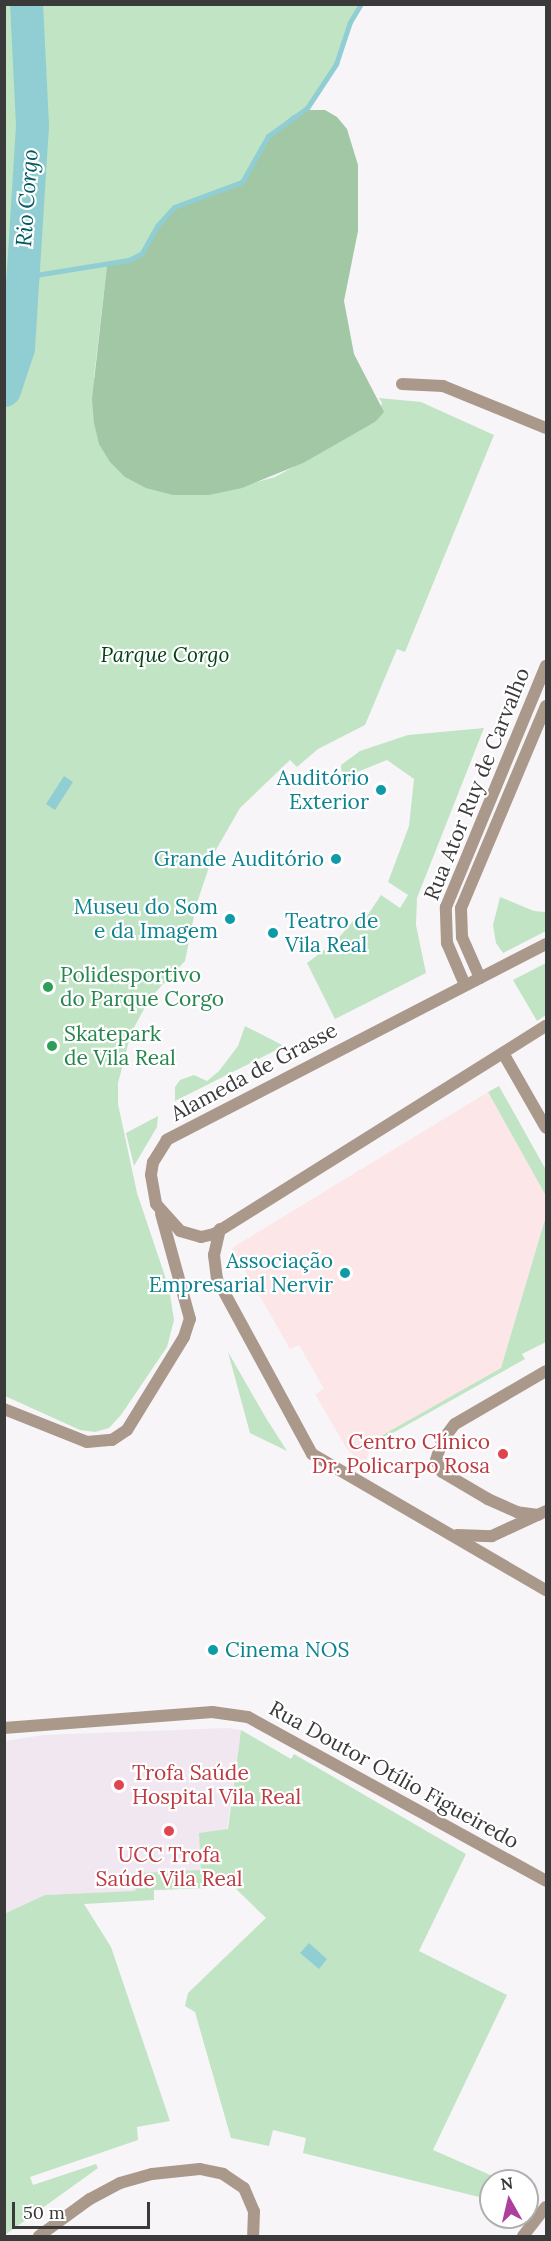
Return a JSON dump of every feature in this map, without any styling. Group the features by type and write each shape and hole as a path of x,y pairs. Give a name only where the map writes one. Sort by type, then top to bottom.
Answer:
{"street":[{"path":"402,384 443,386 546,428"},
{"name":"Rua Ator Ruy de Carvalho","path":"465,985 447,943 446,907 546,666"},
{"name":"Rua Ator Ruy de Carvalho","path":"480,978 462,937 461,908 546,706"},
{"name":"Alameda de Grasse","path":"4,1409 87,1442 112,1440 127,1430 184,1337 190,1319 151,1175 153,1162 167,1140 546,944"},
{"path":"161,1214 171,1226 190,1236 208,1237 546,1026"},
{"path":"503,1053 546,1128"},
{"path":"220,1229 214,1255 217,1279 312,1454 546,1590"},
{"path":"542,1513 506,1508 440,1470 436,1460 440,1446 459,1420 546,1371"},
{"path":"444,1531 483,1538 509,1530 542,1513"},
{"name":"Rua Doutor Otílio Figueiredo","path":"7,1726 212,1712 248,1716 546,1881"},
{"path":"39,2236 90,2199 130,2180 177,2170 213,2171 234,2180 247,2193 255,2219 253,2236"},
{"path":"523,2236 546,2207"}],"shaded area":[{"path":"488,1092 546,1196 546,1216 501,1368 381,1436 369,1449 365,1466 347,1449 315,1394 324,1389 299,1345 290,1349 232,1248"},
{"name":"Trofa Saúde Hospital Vila Real","path":"228,1728 241,1730 227,1829 212,1888 45,1895 5,1914 5,1741 43,1735"}],"green space":[{"name":"Parque Corgo","path":"5,5 363,5 352,22 339,64 309,110 293,115 268,136 242,182 157,226 142,253 107,267 94,377 173,495 209,495 275,477 375,422 382,403 379,398 421,402 494,435 405,652 397,649 365,725 318,749 297,767 290,760 240,808 213,855 196,906 185,961 150,998 131,1033 118,1083 118,1104 137,1193 169,1288 174,1320 167,1347 121,1415 109,1428 95,1432 80,1430 5,1396"},
{"path":"309,110 325,110 337,117 347,129 358,165 358,231 344,301 354,354 384,412 375,422 303,463 242,488 209,495 173,495 146,488 125,477 110,462 99,444 94,423 92,399 107,266 142,253 157,226 174,207 242,182 268,136 293,115"},
{"path":"484,728 417,898 416,925 426,973 335,1019 307,963 335,942 362,911 367,916 381,895 400,908 408,895 388,882 409,826 414,779 387,760 350,775 349,789 342,778 341,765 360,751 408,735"},
{"path":"500,897 534,911 546,912 546,931 503,953 496,943 493,925"},
{"path":"546,963 546,1015 537,1021 513,980"},
{"path":"245,1026 284,1046 175,1101 175,1087 180,1080 194,1075 207,1081 219,1071 238,1046"},
{"path":"499,1086 546,1170 546,1196 488,1092"},
{"path":"158,1116 157,1127 134,1166 126,1133"},
{"path":"546,1216 546,1342 522,1354 525,1359 382,1439 381,1436 501,1368"},
{"path":"228,1352 266,1418 287,1451 250,1433"},
{"path":"241,1730 291,1759 294,1754 466,1854 419,1951 507,1995 433,2150 479,2170 479,2197 303,2153 306,2138 273,2130 269,2146 231,2138 195,2012 185,2006 188,1993 266,1918 234,1887 154,1890 154,1900 84,1904 111,1947 170,2121 137,2127 138,2140 30,2177 33,2185 96,2164 98,2168 5,2235 4,1914 45,1895 135,1891 141,1873 201,1870 199,1833 228,1829"}],"water":[{"path":"64,776 73,782 55,810 46,804"},
{"path":"309,1943 327,1959 319,1969 300,1953"}],"waterway":[{"name":"Rio Corgo","path":"4,390 18,348 32,125 26,4"},
{"path":"23,277 129,260 142,253 157,226 174,207 242,182 268,136 307,108 336,64 350,22 361,4"}],"place":[{"name":"Auditório Exterior","path":"381,790"},
{"name":"Grande Auditório","path":"336,859"},
{"name":"Museu do Som e da Imagem","path":"230,919"},
{"name":"Teatro de Vila Real","path":"273,933"},
{"name":"Polidesportivo do Parque Corgo","path":"48,987"},
{"name":"Skatepark de Vila Real","path":"52,1046"},
{"name":"Associação Empresarial Nervir","path":"345,1273"},
{"name":"Centro Clínico Dr. Policarpo Rosa","path":"503,1454"},
{"name":"Cinema NOS","path":"213,1650"},
{"name":"Trofa Saúde Hospital Vila Real","path":"119,1785"},
{"name":"UCC Trofa Saúde Vila Real","path":"169,1831"}]}
